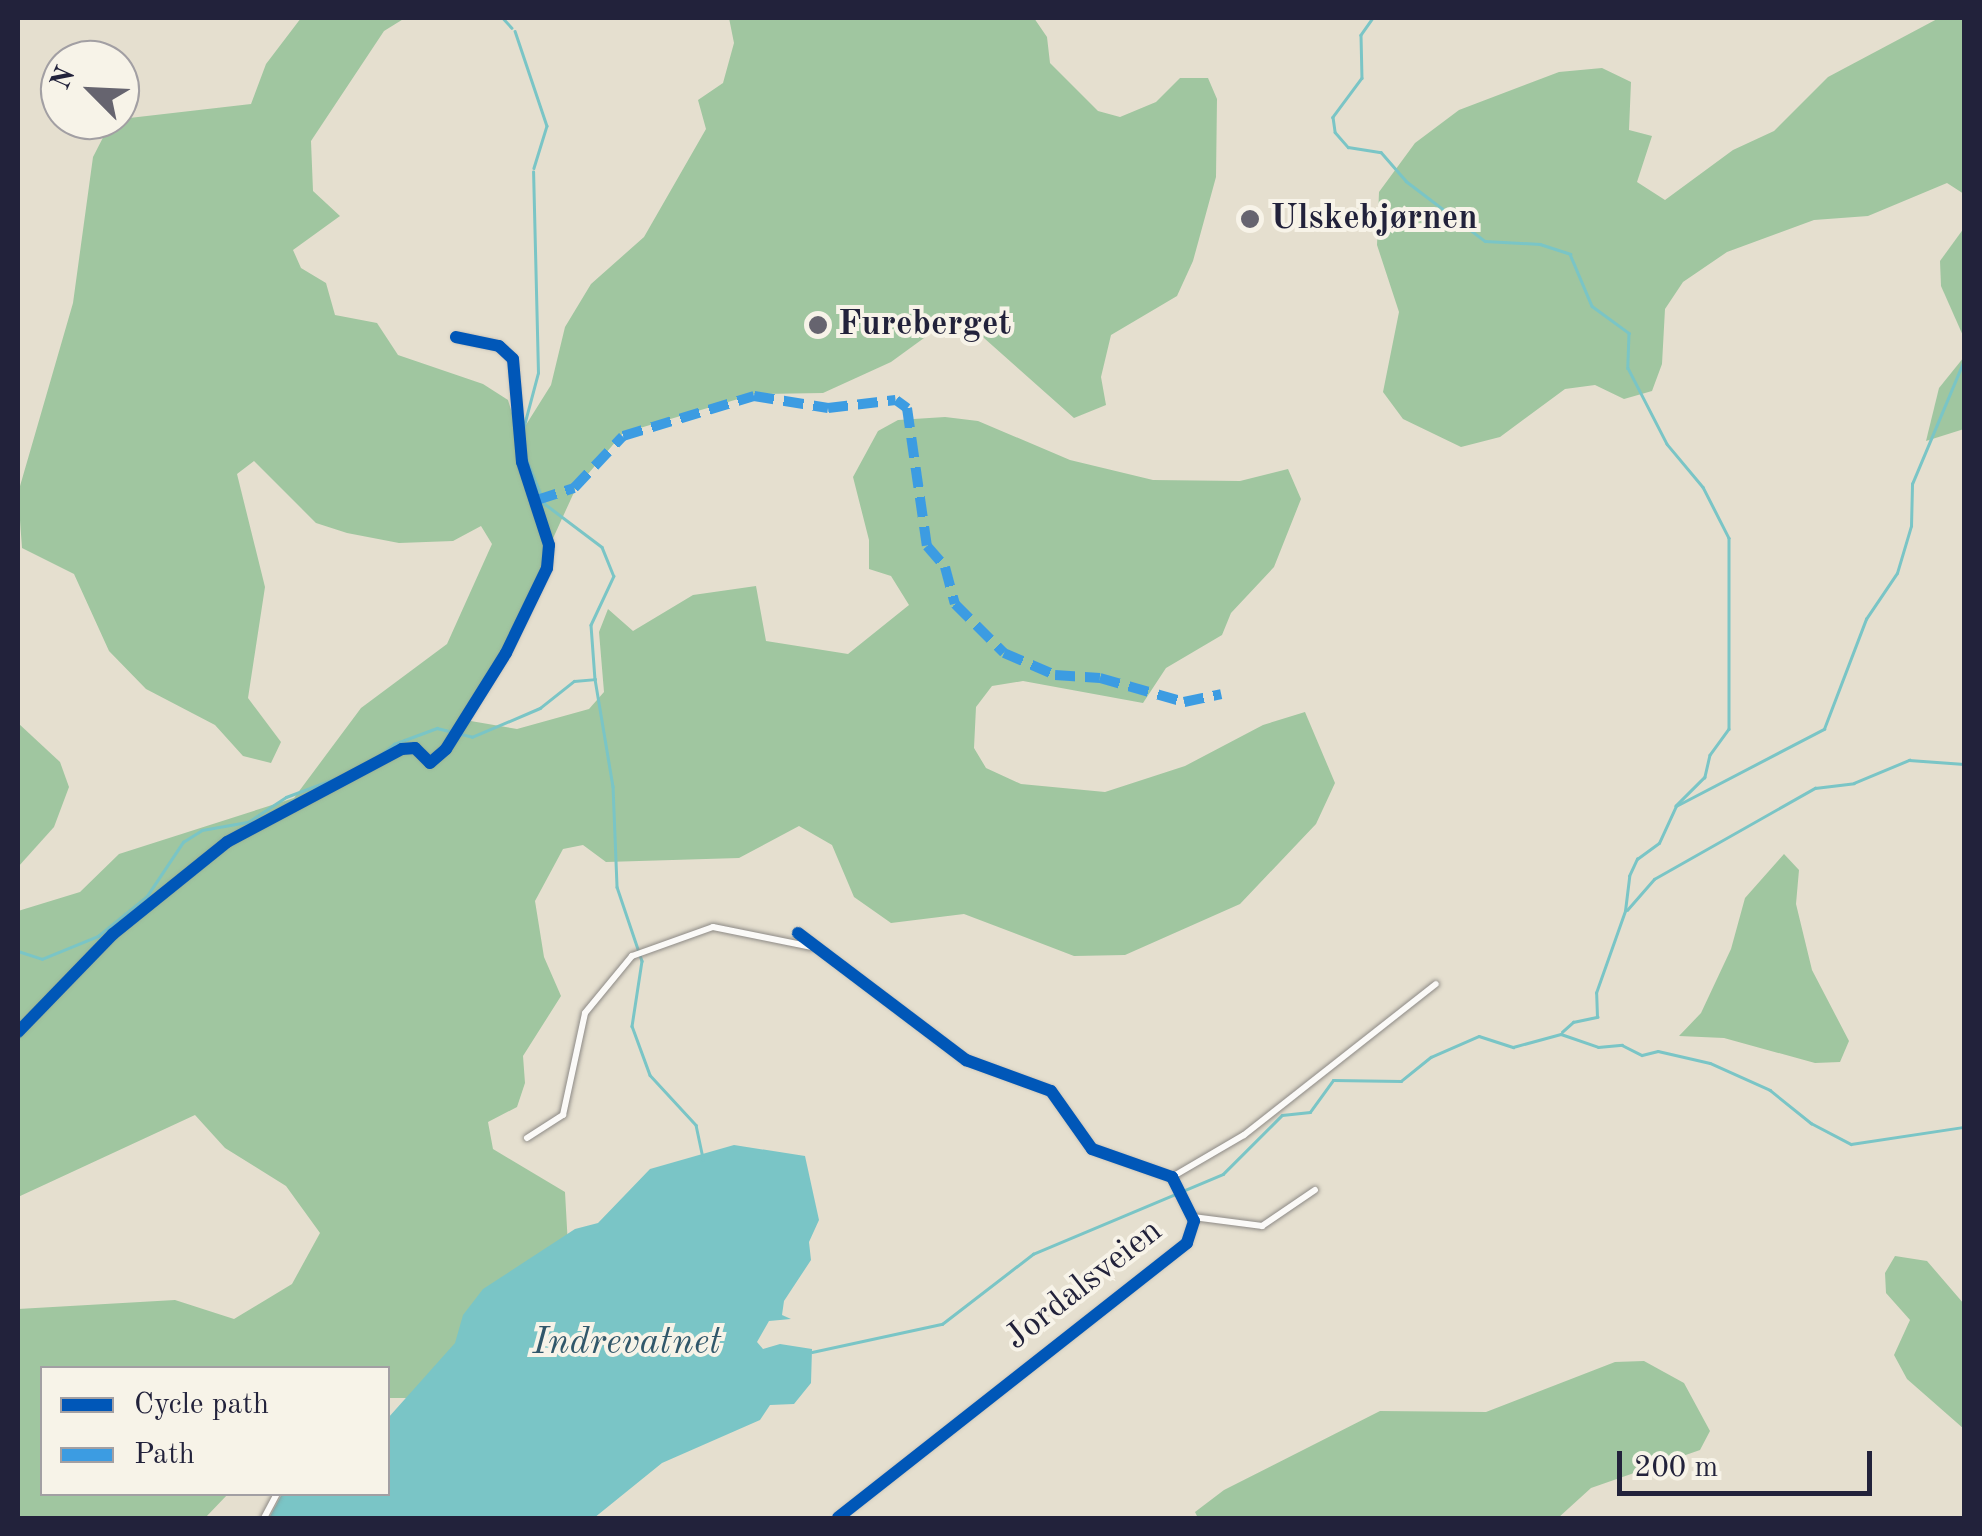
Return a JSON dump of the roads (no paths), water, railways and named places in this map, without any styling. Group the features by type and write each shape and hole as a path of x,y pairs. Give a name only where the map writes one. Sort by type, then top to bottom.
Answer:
{"street":[{"path":"18,1032 113,934 227,842 402,749 415,748 434,762 453,738 506,653 546,568 550,545 522,462 513,360 499,346 456,337"},
{"name":"Jordalsveien","path":"527,1138 563,1116 585,1014 632,956 712,928 814,948"},
{"name":"Jordalsveien","path":"798,934 966,1060 1051,1091 1092,1149 1172,1177 1194,1218 1187,1243 838,1518"},
{"path":"1172,1177 1244,1135 1436,984"},
{"name":"Jordalsveien","path":"1194,1218 1262,1226 1315,1190"},
{"path":"264,1518 276,1496"}],"water":[{"name":"Indrevatnet","path":"734,1145 805,1156 819,1220 809,1242 811,1260 784,1301 782,1315 791,1319 769,1321 757,1342 763,1349 780,1344 812,1349 811,1383 794,1404 770,1405 760,1420 662,1463 594,1518 269,1518 281,1496 390,1496 390,1416 455,1343 463,1315 483,1289 575,1229 598,1223 650,1169"}],"waterway":[{"path":"503,18 512,28"},
{"path":"1373,18 1361,35 1362,78 1333,117 1335,132 1348,147 1381,152 1406,181 1485,241 1540,244 1570,254 1592,306 1629,333 1628,368 1667,444 1703,487 1729,538 1729,729 1710,755 1705,777 1676,806"},
{"path":"515,31 547,126 534,168"},
{"path":"522,433 538,373 533,172"},
{"path":"1562,1032 1573,1022 1597,1017 1596,993 1625,911 1629,876 1637,859 1659,843 1676,806 1824,729 1866,619 1897,573 1911,526 1912,484 1964,360"},
{"path":"523,451 545,504 602,547 614,576 591,625 595,679"},
{"path":"377,758 394,744 437,728 472,737 540,708 574,681 595,679 613,786 617,887 642,961 632,1026 650,1075 696,1125 703,1159"},
{"path":"1627,910 1654,879 1815,788 1854,783 1909,760 1964,764"},
{"path":"18,951 42,959 98,936 147,896 183,842 202,830 248,822 286,797 353,772"},
{"path":"812,1352 942,1324 1033,1254 1223,1174 1282,1115 1310,1112 1333,1080 1401,1081 1431,1057 1479,1036 1513,1047 1561,1034 1598,1047 1622,1045 1642,1055 1658,1051 1710,1063 1770,1090 1811,1123 1851,1144 1964,1127"}],"place":[{"name":"Ulskebjørnen","path":"1250,219"},
{"name":"Fureberget","path":"818,325"}]}
